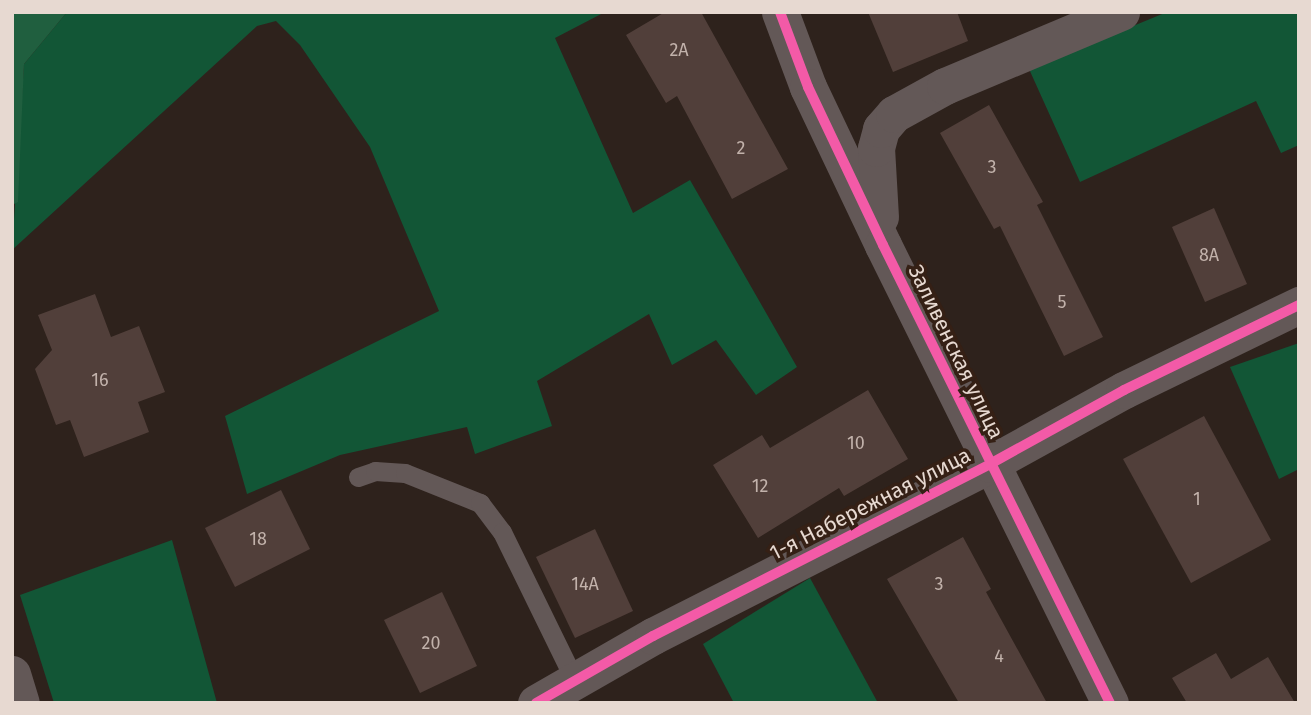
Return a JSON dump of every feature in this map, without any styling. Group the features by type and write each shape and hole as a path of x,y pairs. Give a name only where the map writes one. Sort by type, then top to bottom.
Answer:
{"street":[{"name":"Заливенская улица","path":"780,12 808,87 883,245 1110,703"},
{"path":"883,245 874,166 881,129 894,114 945,86 1121,12"},
{"name":"1-я Набережная улица","path":"551,696 990,464 1124,390 1299,305"},
{"path":"12,674 22,703"}],"lane":[{"path":"358,477 375,471 405,472 480,503 502,532 551,696"}],"green space":[{"path":"12,12 67,12 24,64 18,202 12,205"},
{"path":"67,12 605,12 555,38 633,213 690,180 797,367 756,395 716,340 672,365 649,314 537,381 552,426 475,454 467,427 340,455 247,494 225,416 439,311 370,147 300,45 276,21 257,26 12,250 24,64"},
{"path":"1167,12 1299,12 1299,145 1281,153 1256,101 1080,182 1029,69"},
{"path":"1299,343 1299,469 1279,479 1230,367"},
{"path":"172,540 217,703 54,703 20,595"},
{"path":"810,578 878,703 734,703 703,644"}],"building":[{"path":"665,12 701,12 788,169 732,199 677,96 666,103 626,35"},
{"path":"868,12 957,12 968,41 893,72"},
{"path":"989,105 1043,202 1037,205 1103,337 1064,356 1000,226 994,229 940,133"},
{"path":"1214,208 1247,284 1205,302 1172,227"},
{"path":"95,294 111,337 139,326 165,392 138,402 149,432 84,457 70,420 56,425 35,369 52,350 38,315"},
{"path":"868,390 908,459 844,496 839,488 758,538 713,465 762,435 770,448"},
{"path":"1204,416 1271,540 1191,583 1123,459"},
{"path":"281,490 310,549 235,587 205,528"},
{"path":"595,529 633,611 575,638 536,557"},
{"path":"963,537 991,589 986,592 1047,703 959,703 887,579"},
{"path":"442,592 477,666 420,693 384,620"},
{"path":"1216,653 1231,679 1268,657 1295,703 1187,703 1172,678"}],"cycle path":[{"path":"780,12 808,87 883,245 1110,703"},
{"path":"536,703 653,636 990,464 1124,390 1299,305"}]}
